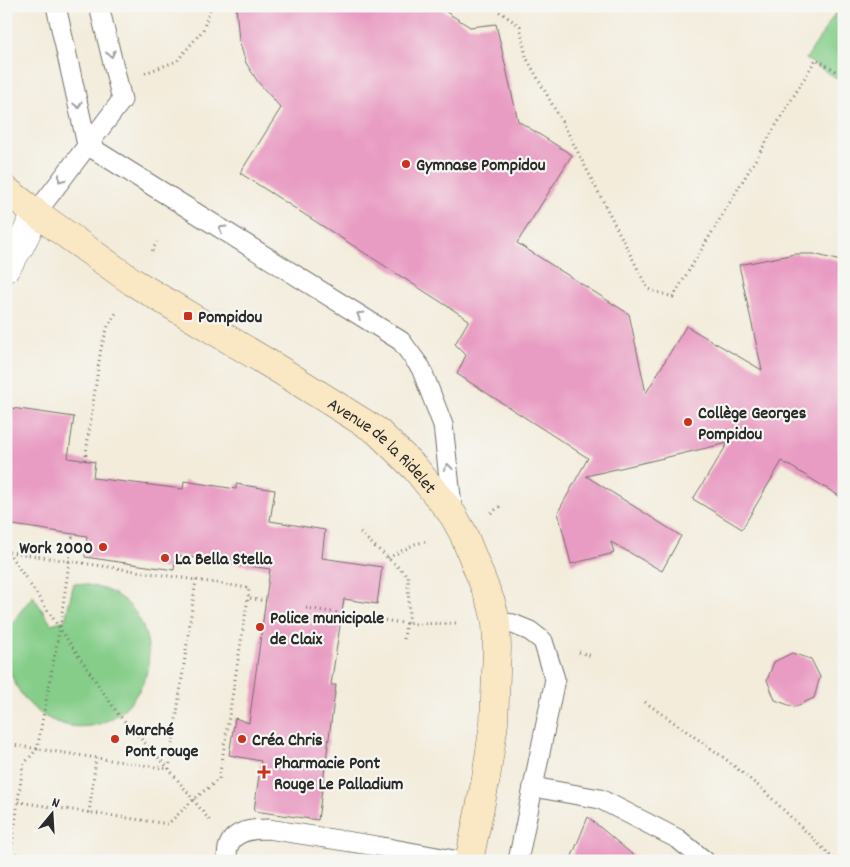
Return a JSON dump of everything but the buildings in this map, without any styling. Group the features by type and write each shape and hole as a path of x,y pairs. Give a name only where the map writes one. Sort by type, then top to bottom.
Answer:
{"main road":[{"name":"Avenue de la Ridelet","path":"6,190 133,282 283,372 377,432 415,468 458,524 492,605 496,622 498,648 494,723 486,778 469,861"}],"street":[{"path":"6,268 20,246 36,213"}],"lane":[{"path":"56,6 87,145 401,340 421,368 443,425 458,524"},
{"path":"36,213 122,100 100,6"},
{"path":"496,622 513,624 530,630 543,641 555,679 518,861"},
{"path":"533,787 600,800 678,839 705,861"},
{"path":"228,853 237,835 252,829 268,829 459,861"}],"path":[{"path":"118,82 177,61 203,30 211,6"},
{"path":"491,6 520,26 526,57 568,133 648,289 672,297 816,59 844,76"},
{"path":"85,460 102,348 108,326 157,242"},
{"path":"388,558 458,524"},
{"path":"360,533 408,576 407,624 404,639"},
{"path":"46,859 11,853 23,765 36,748 60,627 73,534"},
{"path":"7,552 249,588 219,779 168,824 18,802"},
{"path":"6,565 7,552"},
{"path":"7,552 118,714 168,769 193,800 228,853"},
{"path":"168,769 196,580"},
{"path":"248,598 266,601"},
{"path":"306,608 407,624 496,622"},
{"path":"645,702 702,741 762,789 836,861"},
{"path":"6,744 168,769"},
{"path":"89,813 96,758"}],"green space":[{"path":"840,6 844,6 844,83 806,59"},
{"path":"74,583 106,590 124,600 138,616 148,644 149,653 145,679 136,695 117,715 96,725 74,726 52,720 33,707 18,689 9,665 7,638 14,620 21,610 33,596 51,624 65,620"}],"place":[{"name":"Gymnase Pompidou","path":"406,164"},
{"name":"Pompidou","path":"188,316"},
{"name":"Collège Georges Pompidou","path":"688,422"},
{"name":"Work 2000","path":"103,547"},
{"name":"La Bella Stella","path":"165,558"},
{"name":"Police municipale de Claix","path":"260,627"},
{"name":"Marché Pont rouge","path":"115,739"},
{"name":"Créa Chris","path":"242,739"},
{"name":"Pharmacie Pont Rouge Le Palladium","path":"264,772"}]}
